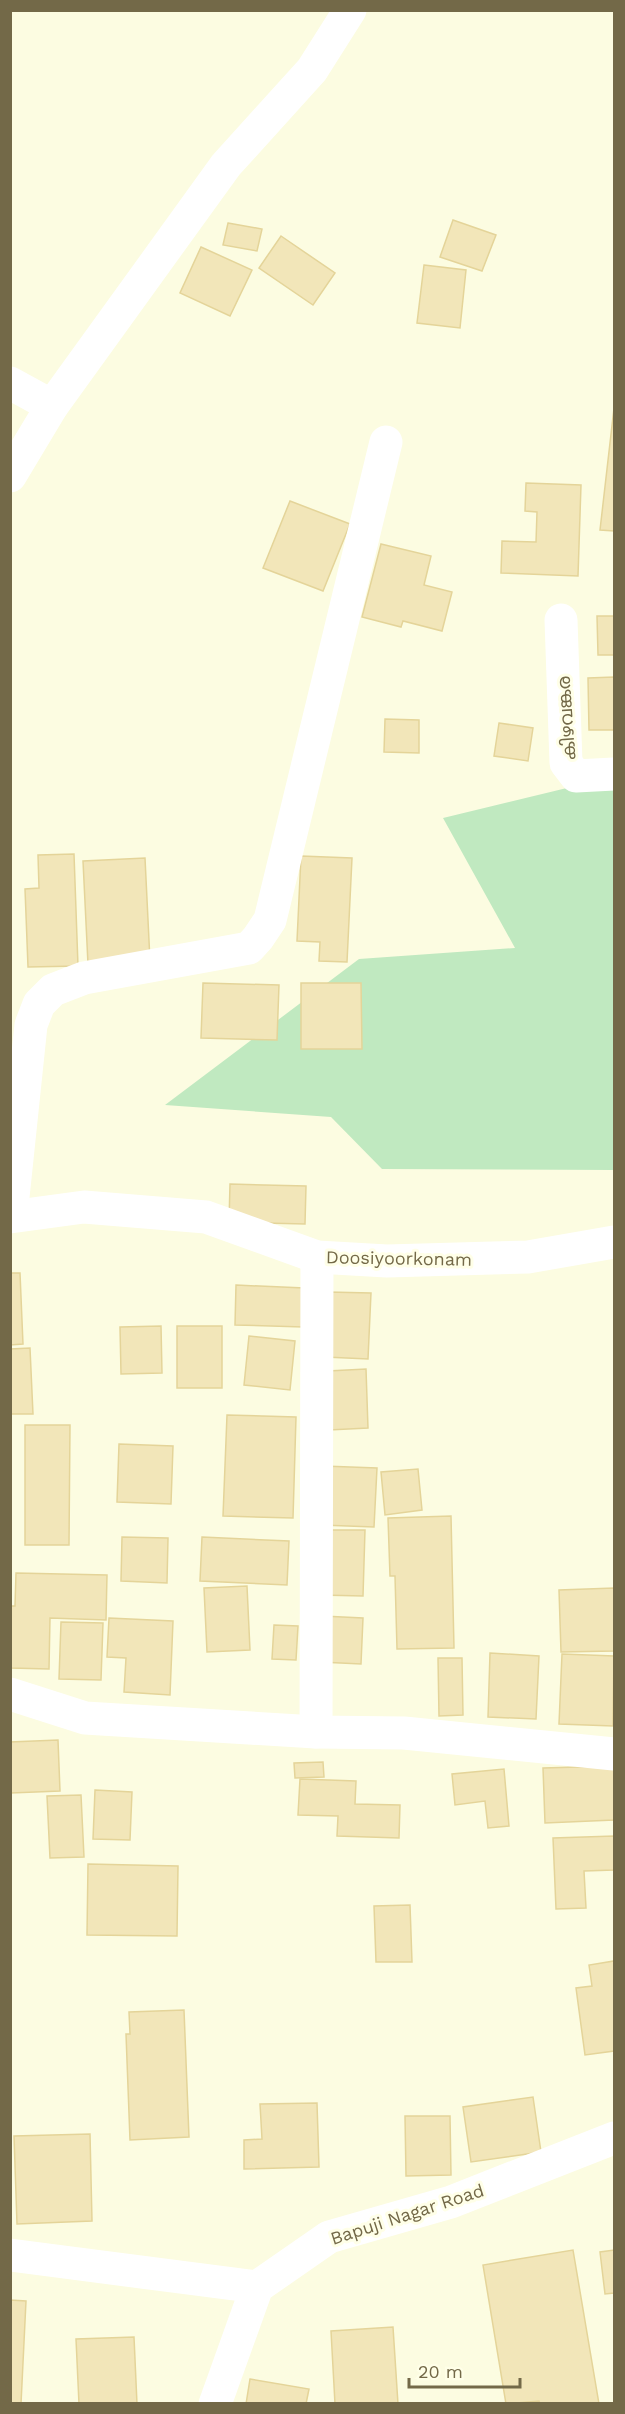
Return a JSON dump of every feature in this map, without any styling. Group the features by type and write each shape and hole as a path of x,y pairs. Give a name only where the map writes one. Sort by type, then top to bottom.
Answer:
{"street":[{"path":"10,476 52,406 226,165 312,70 350,10"},
{"path":"10,383 52,406"},
{"path":"11,1216 31,1025 39,1004 54,990 84,978 249,948 270,920 386,442"},
{"name":"കിഴവങ്കര","path":"561,620 566,763 576,776 615,774"},
{"name":"Doosiyoorkonam","path":"11,1216 84,1207 206,1217 317,1257 387,1261 528,1257 615,1242"},
{"path":"315,1732 317,1257"},
{"path":"10,1694 85,1718 315,1732 405,1733 615,1754"},
{"name":"Bapuji Nagar Road","path":"257,2287 329,2237 450,2202 615,2138"},
{"path":"10,2254 257,2287 215,2403"}],"green space":[{"path":"571,787 614,787 614,1170 382,1169 331,1117 165,1105 359,959 515,948 443,818"}],"building":[{"path":"453,220 496,235 482,271 440,257"},
{"path":"228,223 262,229 257,251 223,245"},
{"path":"281,236 335,273 313,305 259,268"},
{"path":"201,247 252,270 230,316 180,293"},
{"path":"424,265 466,270 460,328 417,323"},
{"path":"614,408 614,531 600,530"},
{"path":"526,483 581,485 578,576 501,573 502,541 536,542 537,512 525,511"},
{"path":"290,501 350,524 323,591 263,568"},
{"path":"381,544 431,556 424,585 452,592 442,631 403,621 401,627 362,617"},
{"path":"597,616 614,616 614,655 598,655"},
{"path":"614,677 614,730 589,730 588,678"},
{"path":"385,719 419,720 419,753 384,752"},
{"path":"499,723 533,728 528,761 494,756"},
{"path":"74,854 78,966 28,967 25,889 39,888 38,855"},
{"path":"301,856 352,858 347,962 319,961 320,942 297,941"},
{"path":"145,858 150,961 88,964 83,861"},
{"path":"203,983 279,985 277,1040 201,1038"},
{"path":"301,983 361,983 362,1049 301,1049"},
{"path":"230,1184 306,1186 305,1224 229,1222"},
{"path":"10,1273 20,1273 23,1344 10,1345"},
{"path":"236,1285 304,1288 303,1327 235,1325"},
{"path":"328,1292 371,1293 368,1359 325,1357"},
{"path":"161,1326 162,1373 121,1374 120,1327"},
{"path":"177,1326 222,1326 222,1388 177,1388"},
{"path":"249,1336 295,1341 290,1390 244,1385"},
{"path":"30,1348 33,1414 10,1414 10,1349"},
{"path":"366,1369 368,1428 329,1430 328,1371"},
{"path":"227,1415 296,1417 293,1518 223,1516"},
{"path":"25,1425 70,1425 69,1545 25,1545"},
{"path":"119,1444 173,1446 171,1504 117,1502"},
{"path":"323,1466 377,1468 374,1527 321,1525"},
{"path":"418,1469 422,1510 385,1515 381,1472"},
{"path":"451,1516 454,1648 397,1649 395,1576 390,1576 388,1518"},
{"path":"321,1530 365,1530 363,1596 320,1595"},
{"path":"122,1537 168,1538 167,1583 121,1581"},
{"path":"202,1537 289,1541 287,1585 200,1581"},
{"path":"16,1573 107,1575 106,1620 50,1618 49,1669 10,1668 11,1606 15,1606"},
{"path":"247,1586 250,1650 207,1652 204,1588"},
{"path":"614,1588 614,1651 561,1652 559,1590"},
{"path":"322,1616 363,1618 361,1664 320,1662"},
{"path":"109,1618 173,1621 170,1695 124,1692 126,1658 107,1657"},
{"path":"61,1622 103,1623 101,1680 59,1679"},
{"path":"274,1625 298,1626 296,1660 272,1659"},
{"path":"490,1653 539,1656 536,1719 488,1717"},
{"path":"562,1654 614,1656 613,1726 559,1724"},
{"path":"438,1658 462,1658 463,1715 439,1716"},
{"path":"58,1740 60,1791 11,1793 10,1742"},
{"path":"323,1762 324,1777 295,1778 294,1763"},
{"path":"614,1766 614,1820 545,1823 543,1768"},
{"path":"504,1769 509,1826 488,1828 485,1801 455,1805 452,1774"},
{"path":"300,1779 356,1781 355,1804 400,1805 399,1838 337,1836 338,1816 298,1815"},
{"path":"95,1790 132,1792 130,1840 93,1839"},
{"path":"81,1795 84,1857 50,1858 47,1796"},
{"path":"614,1836 614,1870 584,1871 586,1908 556,1909 553,1838"},
{"path":"88,1864 178,1866 177,1936 87,1935"},
{"path":"410,1905 412,1962 376,1962 374,1906"},
{"path":"614,1961 614,2051 585,2055 576,1988 592,1986 589,1965"},
{"path":"184,2010 189,2137 130,2140 126,2034 130,2034 129,2012"},
{"path":"533,2097 541,2152 471,2162 463,2107"},
{"path":"317,2103 319,2167 244,2169 244,2140 262,2139 260,2104"},
{"path":"405,2116 450,2116 451,2175 406,2176"},
{"path":"90,2134 92,2221 17,2224 14,2136"},
{"path":"573,2250 599,2404 540,2404 539,2401 506,2404 483,2265"},
{"path":"614,2250 614,2293 605,2294 600,2252"},
{"path":"10,2300 26,2301 21,2404 10,2404"},
{"path":"393,2327 398,2404 335,2404 331,2331"},
{"path":"134,2337 137,2404 79,2404 76,2339"},
{"path":"250,2379 309,2389 306,2404 246,2404"}]}
